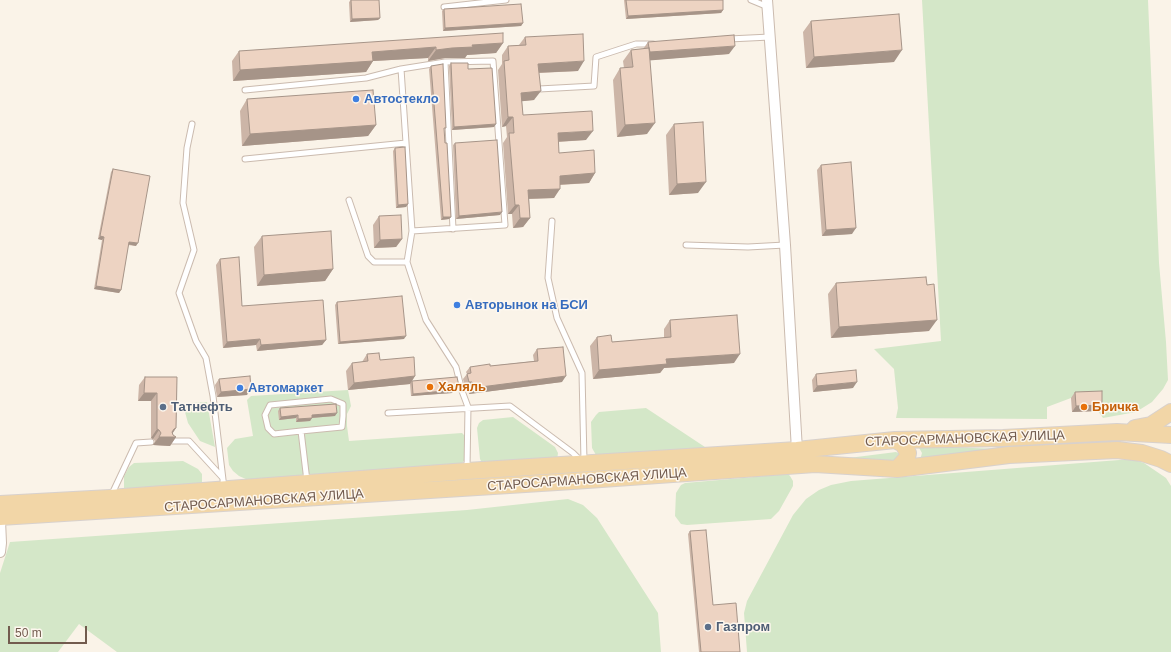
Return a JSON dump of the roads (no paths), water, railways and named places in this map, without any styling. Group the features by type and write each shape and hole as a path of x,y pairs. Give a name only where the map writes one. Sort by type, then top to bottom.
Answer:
{"main road":[{"path":"1117,432 1151,425 1171,412"},
{"name":"СТАРОСАРМАНОВСКАЯ УЛИЦА","path":"0,504 110,498 223,483 307,484 467,471 797,450 895,440 1003,438 1117,432"},
{"path":"1117,432 1171,435"},
{"path":"895,440 903,444 908,453 907,458 897,469"},
{"name":"СТАРОСАРМАНОВСКАЯ УЛИЦА","path":"0,519 815,464 897,469 1008,455 1117,450 1142,453 1161,458 1171,464"}],"street":[{"path":"767,3 785,245 797,450"},
{"path":"0,519 0,552"}],"lane":[{"path":"444,7 506,0"},
{"path":"750,0 767,3"},
{"path":"726,40 770,37"},
{"path":"539,89 594,86 596,57 636,44 659,43"},
{"path":"245,90 366,78 401,69 445,62 493,61 505,226 412,231"},
{"path":"445,62 453,228"},
{"path":"401,69 412,231 407,262 426,320 456,367 468,407 467,471"},
{"path":"192,124 187,148 183,203 194,250 179,292 196,341 206,358 213,396 223,483"},
{"path":"245,159 406,143"},
{"path":"349,200 368,256 374,262 407,262"},
{"path":"552,221 548,278 557,318 582,373 584,464"},
{"path":"686,245 748,247 785,245"},
{"path":"331,399 343,404 342,427 301,430 274,434 268,428 265,415 270,405 331,399"},
{"path":"388,412 510,406 574,453 584,464"},
{"path":"301,430 307,484"},
{"path":"170,441 189,441 223,483"},
{"path":"110,498 136,443 151,442"}],"place":[{"name":"Автостекло","path":"356,99"},
{"name":"Авторынок на БСИ","path":"457,305"},
{"name":"Халяль","path":"430,387"},
{"name":"Автомаркет","path":"240,388"},
{"name":"Татнефть","path":"163,407"},
{"name":"Бричка","path":"1084,407"},
{"name":"Газпром","path":"708,627"}]}
